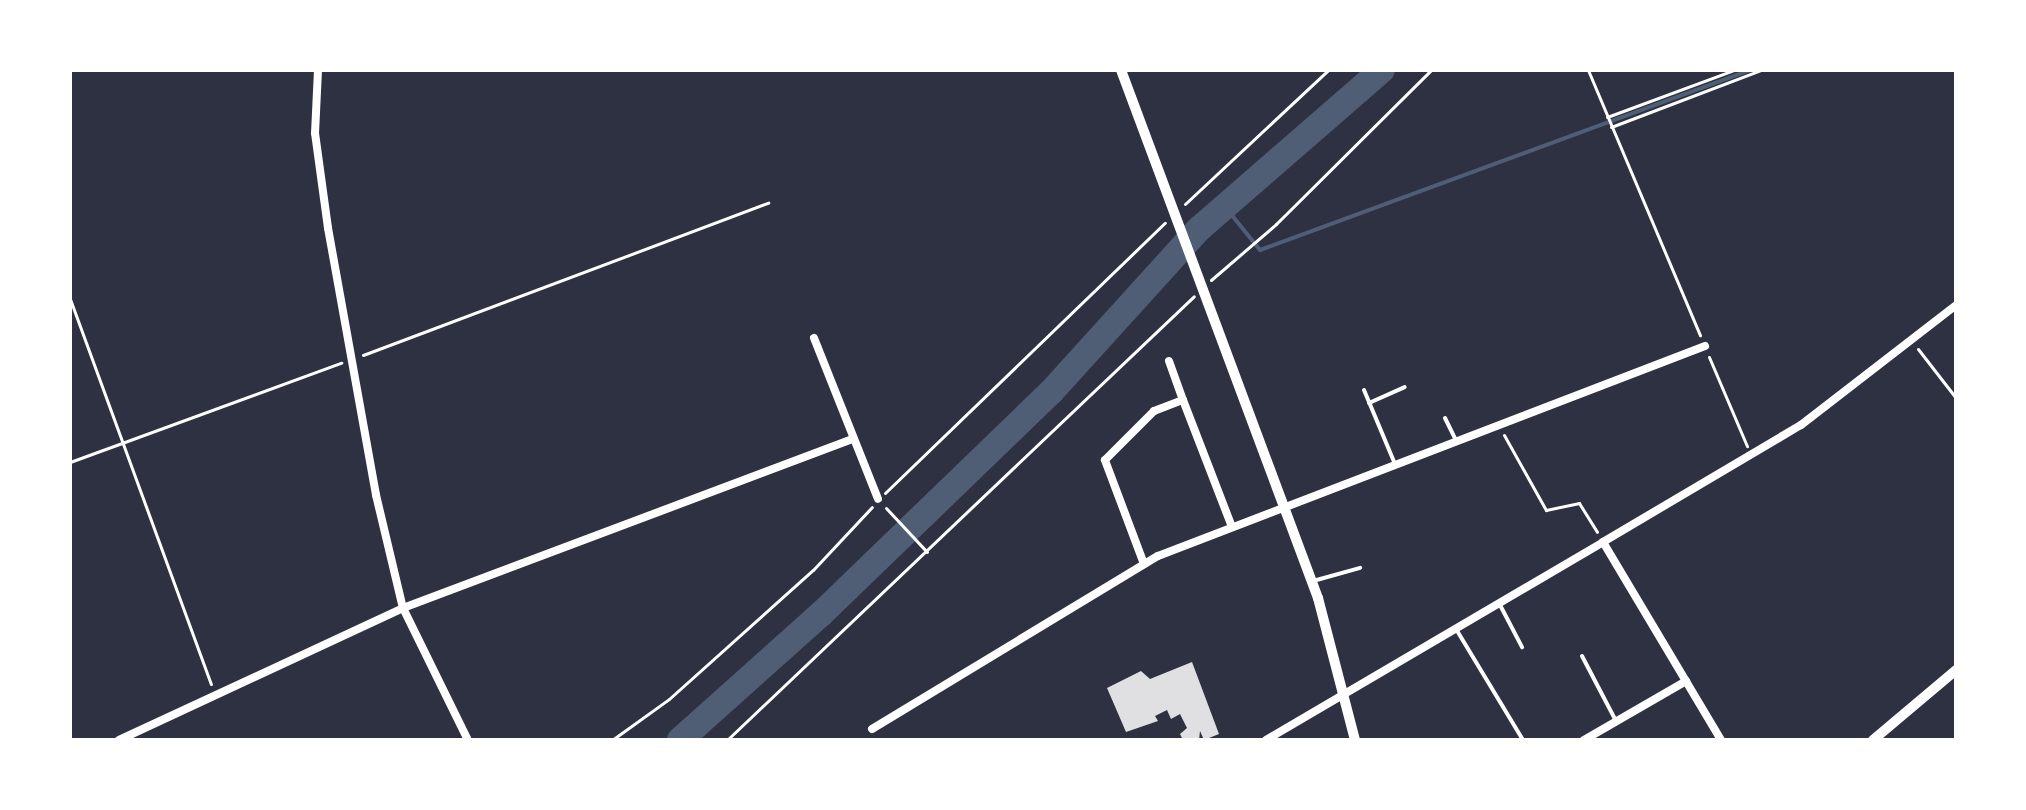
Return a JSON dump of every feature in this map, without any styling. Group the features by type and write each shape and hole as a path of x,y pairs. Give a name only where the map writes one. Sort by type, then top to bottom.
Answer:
{"street":[{"path":"318,70 315,133 349,360 403,608 468,740"},
{"path":"1121,70 1311,582 1346,691 1355,740"},
{"path":"1266,740 1801,425 1956,305"},
{"path":"814,338 851,440 878,499"},
{"path":"872,729 1144,564 1282,505 1705,346"},
{"path":"1169,361 1232,527"},
{"path":"1144,564 1105,460 1154,411 1183,400"},
{"path":"119,740 135,737 215,695 403,608 851,440"},
{"path":"1197,467 1207,463"},
{"path":"1603,542 1721,740"},
{"path":"1873,740 1956,670"},
{"path":"1584,740 1686,681"}],"lane":[{"path":"1369,403 1405,387"},
{"path":"1364,390 1395,464"},
{"path":"1445,418 1456,441"},
{"path":"1311,582 1360,568"},
{"path":"1499,603 1522,647"},
{"path":"1455,627 1523,740"},
{"path":"1582,656 1616,721"}],"path":[{"path":"612,740 669,699 802,580 878,499 1175,220 1328,70"},
{"path":"727,740 927,552 1200,284 1276,224 1431,70"},
{"path":"1588,70 1751,455"},
{"path":"1607,117 1734,70"},
{"path":"1611,127 1761,70"},
{"path":"70,462 768,203"},
{"path":"70,299 215,695"},
{"path":"1911,340 1956,398"},
{"path":"1499,424 1539,503 1554,511 1579,503 1603,542"},
{"path":"878,499 927,552"}],"building":[{"path":"1192,662 1219,734 1204,740 1200,731 1199,740 1183,740 1180,734 1187,728 1180,714 1171,719 1167,710 1155,716 1158,721 1126,732 1107,688 1141,671 1150,679"}],"waterway":[{"path":"680,740 821,614 1051,392 1199,229 1382,70"},
{"path":"1226,208 1260,250 1750,70"}]}
